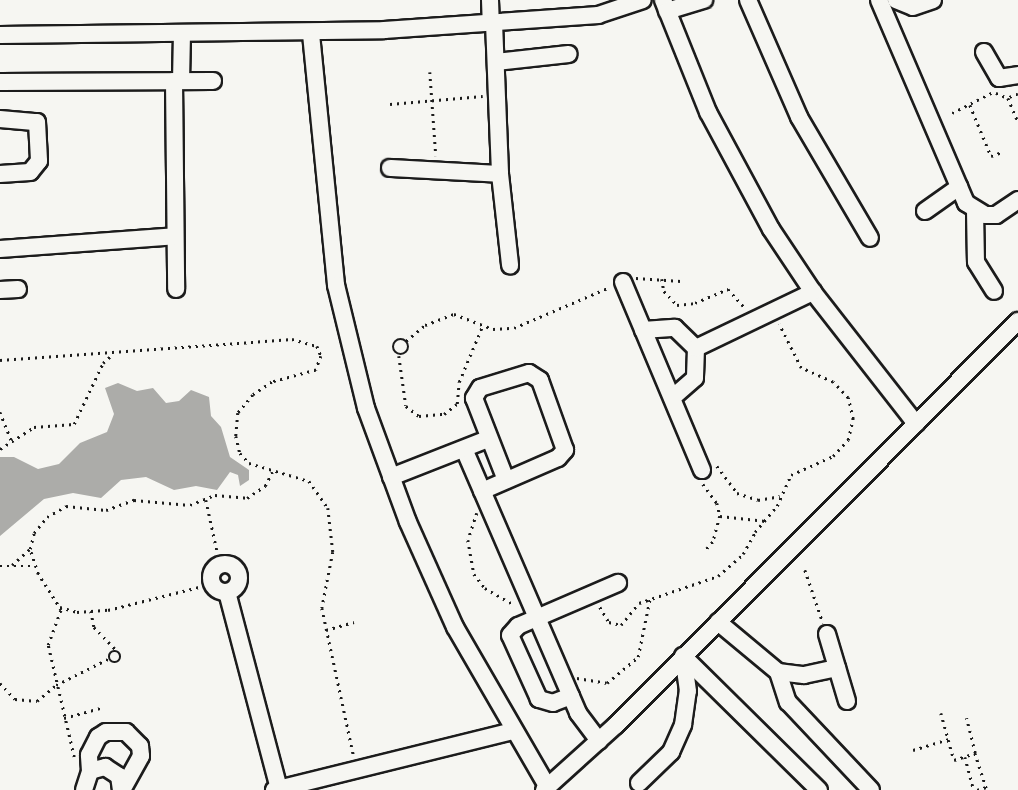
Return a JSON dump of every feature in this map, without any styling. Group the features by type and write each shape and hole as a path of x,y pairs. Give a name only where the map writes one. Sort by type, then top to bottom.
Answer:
{"street":[{"path":"490,0 496,62 500,174 510,265"},
{"path":"0,35 311,34 598,15 643,0"},
{"path":"704,0 665,6 738,172 813,292 916,424"},
{"path":"748,0 799,117 870,239"},
{"path":"879,0 959,187 975,211 975,254 994,291"},
{"path":"896,0 914,7 933,0"},
{"path":"176,289 178,81 182,34"},
{"path":"311,34 335,285 366,408 391,477 455,627 546,788 598,741 1018,321"},
{"path":"984,52 996,85 1018,75"},
{"path":"496,62 569,54"},
{"path":"0,82 213,81"},
{"path":"0,119 37,122 39,161 30,172 0,174"},
{"path":"390,168 437,174 500,174"},
{"path":"925,211 959,187"},
{"path":"975,211 996,215 1018,201"},
{"path":"0,249 175,236"},
{"path":"623,282 672,398 709,468"},
{"path":"0,290 18,289"},
{"path":"696,348 813,292"},
{"path":"643,330 675,328 696,348 695,378 672,398"},
{"path":"483,494 565,450 536,375 524,373 476,392 475,404 506,480"},
{"path":"391,477 488,439"},
{"path":"464,449 582,723 598,741"},
{"path":"227,592 235,587 239,574 229,564 220,564 212,570 211,584 227,592 276,789 512,731"},
{"path":"571,696 553,703 539,699 511,642 513,629 534,612 618,583"},
{"path":"718,622 778,672 804,676 837,668"},
{"path":"827,634 847,701"},
{"path":"639,783 671,751 683,725 688,691 683,656"},
{"path":"683,656 819,790"},
{"path":"778,672 788,702 871,790"},
{"path":"116,730 125,732 140,746 141,756 122,790 113,770 86,780 89,755 97,737 116,730"}],"path":[{"path":"430,72 437,174"},
{"path":"953,113 970,105 996,85 1008,98 1018,122"},
{"path":"1008,98 1018,94"},
{"path":"390,104 497,95"},
{"path":"970,105 991,156 1002,152"},
{"path":"406,341 425,325 454,314 482,327 503,330 525,325 639,277 681,281"},
{"path":"662,279 664,291 677,305 732,290 753,321"},
{"path":"597,592 604,615 617,626 650,598 718,576 743,554 791,475 842,449 853,419 841,389 801,368 773,312"},
{"path":"406,341 400,339 393,345 399,355 406,406 419,416 444,414 457,404 460,377 482,327"},
{"path":"0,360 113,354 292,339 313,342 321,356 316,370 263,387 245,404 235,424 244,458 272,472 309,481 328,508 333,537 321,597 356,769"},
{"path":"399,355 408,352 406,341"},
{"path":"0,449 34,427 66,426 80,419 103,363 113,354"},
{"path":"0,412 12,442"},
{"path":"704,552 713,542 720,516 717,503 702,483 709,468 737,493 758,500 780,496"},
{"path":"12,565 30,549 41,523 66,506 106,510 134,500 190,505 215,495 252,496 265,486 272,472"},
{"path":"483,494 468,540 474,574 499,599 534,612"},
{"path":"206,499 220,564"},
{"path":"720,516 765,521"},
{"path":"30,549 35,566 60,607 48,645 74,760 86,780"},
{"path":"0,566 35,566"},
{"path":"805,570 827,634"},
{"path":"60,607 90,611 138,604 211,584"},
{"path":"564,679 607,683 638,657 650,598"},
{"path":"90,611 94,627 117,651 120,661 110,658"},
{"path":"326,630 355,622"},
{"path":"0,683 22,702 37,701 56,685 110,658 117,651"},
{"path":"64,718 104,707"},
{"path":"941,713 954,760 975,753"},
{"path":"964,757 976,790 987,789 966,718"},
{"path":"913,750 948,739"}],"shaded area":[{"path":"118,383 137,391 153,388 166,403 179,401 191,390 209,397 211,416 221,427 230,457 249,470 249,480 240,486 238,475 230,472 217,490 196,486 174,490 146,477 121,480 101,498 73,493 44,499 0,536 0,457 14,457 38,469 59,464 80,443 107,432 114,414 105,388"}]}
